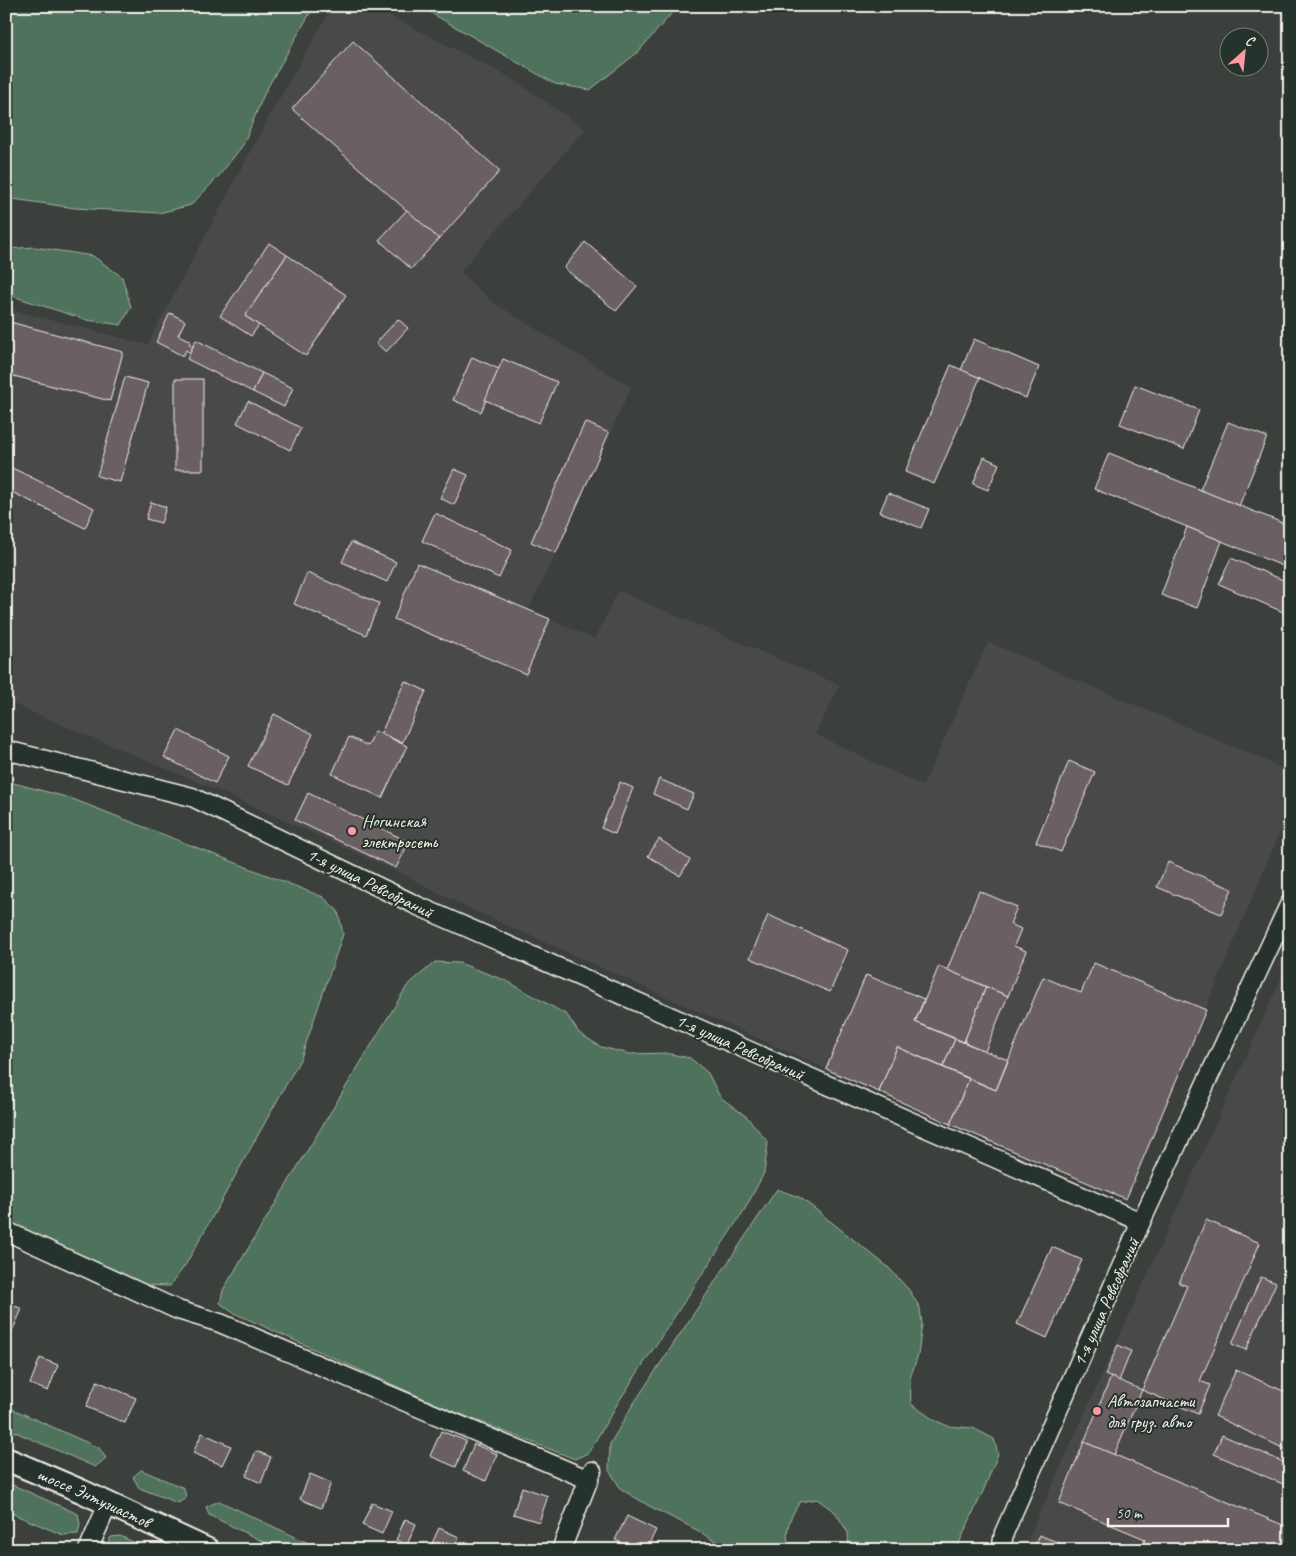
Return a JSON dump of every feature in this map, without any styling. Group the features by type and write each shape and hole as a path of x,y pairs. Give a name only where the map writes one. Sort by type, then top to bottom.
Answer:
{"main road":[{"name":"шоссе Энтузиастов","path":"6,1459 208,1550"}],"street":[{"name":"1-я улица Ревсобраний","path":"6,750 192,796 418,906 1141,1222 1004,1533 1001,1550"},
{"path":"1141,1222 1290,903"},
{"path":"6,1232 178,1310 220,1323 590,1475 561,1550"},
{"path":"88,1550 108,1504"}],"shaded area":[{"path":"333,6 371,6 511,78 585,129 460,272 494,303 631,387 556,553 528,610 595,639 618,591 840,685 815,734 923,786 988,642 1290,771 1290,808 1126,1199 826,1069 460,904 399,872 214,789 6,701 6,308 148,345 275,106"},
{"path":"1290,959 1290,1550 1023,1550"}],"green space":[{"path":"6,6 314,6 265,92 243,145 218,177 191,205 159,213 75,208 6,198"},
{"path":"419,6 678,6 638,52 590,90 555,84"},
{"path":"34,247 93,256 122,277 131,307 121,325 87,320 6,294 6,249"},
{"path":"6,781 70,798 323,897 338,911 343,934 301,1058 186,1264 170,1286 139,1285 6,1227"},
{"path":"435,962 459,963 507,981 567,1015 579,1033 601,1047 630,1054 666,1053 690,1058 708,1073 720,1097 747,1117 768,1142 764,1173 745,1209 621,1398 588,1453 575,1459 442,1407 232,1312 220,1303 223,1290 407,986"},
{"path":"777,1189 801,1198 888,1267 909,1290 920,1308 922,1324 918,1355 910,1378 911,1404 934,1420 948,1426 973,1428 994,1439 998,1454 956,1550 849,1550 848,1533 836,1513 817,1499 800,1502 796,1508 790,1519 787,1536 788,1550 729,1550 697,1530 651,1507 621,1489 609,1470 610,1444 632,1406"},
{"path":"6,1406 99,1448 106,1458 95,1467 6,1428"},
{"path":"141,1470 184,1488 186,1498 178,1503 139,1488 133,1477"},
{"path":"6,1482 78,1514 80,1525 78,1534 63,1535 6,1511"},
{"path":"219,1501 323,1550 280,1550 209,1515 206,1507"},
{"path":"120,1536 151,1550 108,1550 107,1544 111,1537"}],"building":[{"path":"353,41 500,171 439,239 292,109"},
{"path":"407,210 439,239 411,269 379,240"},
{"path":"585,242 637,286 616,311 564,268"},
{"path":"269,243 287,255 245,316 259,325 251,336 220,316"},
{"path":"287,255 346,295 306,356 245,316"},
{"path":"170,313 185,321 178,335 191,341 189,344 193,346 190,353 186,350 183,356 156,342"},
{"path":"398,319 408,328 386,352 376,343"},
{"path":"6,321 123,352 110,401 6,374"},
{"path":"974,339 1039,367 1026,398 961,370"},
{"path":"196,340 262,373 253,392 187,359"},
{"path":"472,357 499,369 481,412 453,400"},
{"path":"503,359 557,382 539,423 485,400"},
{"path":"951,365 980,378 934,484 905,472"},
{"path":"262,373 293,388 284,407 253,392"},
{"path":"125,377 148,383 120,482 97,476"},
{"path":"175,379 203,379 203,470 175,470"},
{"path":"1135,385 1199,410 1184,449 1120,424"},
{"path":"248,401 301,428 290,450 237,423"},
{"path":"585,422 609,433 556,553 531,542"},
{"path":"1228,422 1267,437 1239,506 1200,490"},
{"path":"1109,453 1290,526 1290,569 1094,489"},
{"path":"984,457 999,464 988,490 973,484"},
{"path":"6,465 94,508 85,528 6,489"},
{"path":"454,469 468,475 454,505 440,498"},
{"path":"888,493 929,509 921,528 880,512"},
{"path":"151,502 166,507 161,523 146,519"},
{"path":"435,513 512,550 499,578 422,541"},
{"path":"1187,527 1222,541 1197,608 1161,595"},
{"path":"351,542 396,562 387,582 342,562"},
{"path":"1231,558 1290,583 1290,615 1219,584"},
{"path":"417,563 550,619 526,674 394,619"},
{"path":"307,573 379,603 366,635 294,604"},
{"path":"405,681 426,691 402,743 381,733"},
{"path":"274,714 313,734 288,785 248,766"},
{"path":"178,730 229,756 215,783 164,757"},
{"path":"375,731 407,746 382,798 332,774 349,737 368,746"},
{"path":"1069,761 1095,772 1061,852 1036,842"},
{"path":"659,779 694,794 687,809 653,794"},
{"path":"620,782 633,788 615,834 601,828"},
{"name":"Ногинская электросеть","path":"308,793 409,842 396,868 295,820"},
{"path":"659,839 690,860 680,876 648,856"},
{"path":"1168,862 1232,889 1221,914 1157,887"},
{"path":"979,891 1017,907 1010,924 1021,929 1014,946 1026,951 1008,996 947,970"},
{"path":"768,915 848,950 830,992 750,958"},
{"path":"1094,963 1206,1010 1126,1199 950,1124 969,1079 996,1090 1043,977 1081,993"},
{"path":"939,966 986,987 964,1042 915,1022"},
{"path":"866,975 924,999 915,1022 955,1039 943,1067 897,1047 879,1092 826,1069"},
{"path":"986,987 1008,996 985,1051 964,1042"},
{"path":"955,1039 1008,1060 996,1090 943,1067"},
{"path":"897,1047 969,1079 950,1124 879,1092"},
{"path":"1206,1220 1260,1243 1200,1381 1210,1385 1198,1414 1142,1390 1187,1286 1179,1283"},
{"path":"1052,1247 1082,1260 1047,1338 1017,1324"},
{"path":"1261,1277 1276,1283 1246,1350 1232,1344"},
{"path":"6,1302 22,1309 10,1336 6,1334"},
{"path":"1118,1345 1131,1351 1119,1381 1105,1375"},
{"path":"40,1358 58,1365 48,1391 30,1384"},
{"path":"1236,1370 1290,1394 1289,1451 1215,1416"},
{"path":"1111,1377 1142,1390 1114,1455 1084,1442"},
{"path":"97,1381 136,1398 125,1423 86,1407"},
{"path":"441,1431 466,1441 456,1467 430,1456"},
{"path":"202,1433 231,1446 222,1465 193,1453"},
{"path":"1222,1435 1290,1465 1290,1487 1214,1454"},
{"path":"1084,1442 1290,1528 1290,1550 1141,1550 1145,1539 1059,1503"},
{"path":"474,1444 497,1454 486,1481 463,1471"},
{"path":"256,1451 271,1457 261,1483 246,1476"},
{"path":"310,1474 331,1483 321,1508 300,1499"},
{"path":"522,1487 548,1496 539,1522 513,1514"},
{"path":"372,1503 392,1511 382,1534 362,1525"},
{"path":"627,1516 656,1530 646,1550 636,1550 615,1540"},
{"path":"405,1519 416,1524 407,1545 396,1540"},
{"path":"439,1528 459,1537 453,1550 429,1550"},
{"path":"1039,1535 1062,1544 1060,1550 1032,1550"}],"place":[{"name":"Ногинская электросеть","path":"352,831"},
{"name":"Автозапчасти для груз. авто","path":"1097,1411"}]}
